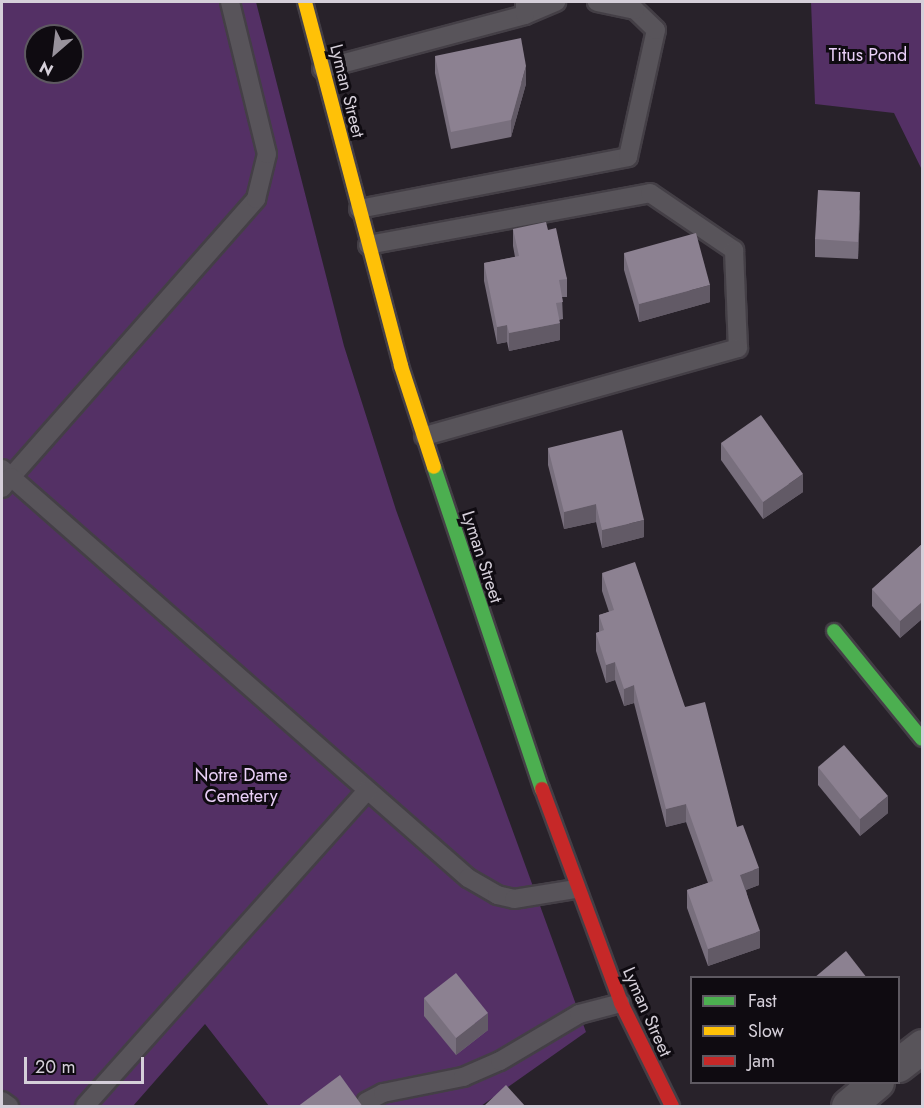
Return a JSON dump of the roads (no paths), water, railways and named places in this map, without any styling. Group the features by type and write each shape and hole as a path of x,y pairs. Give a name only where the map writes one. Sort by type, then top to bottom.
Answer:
{"main road":[{"name":"Lyman Street","path":"305,2 358,209 424,436 576,889 621,1003 672,1107"},
{"path":"834,631 922,739"}],"street":[{"path":"900,1063 922,1046"},
{"path":"848,1107 876,1084"}],"lane":[{"path":"230,2 267,154 262,187 239,222 5,478 468,878 497,895 514,899 576,889"},
{"path":"322,69 525,8 556,2"},
{"path":"358,209 628,157 656,30 634,10 597,2"},
{"path":"369,245 650,193 734,250 738,348 424,436"},
{"path":"85,1107 367,792"},
{"path":"366,1102 383,1093 463,1077 500,1061 579,1014 621,1003"},
{"path":"2,1101 9,1107"}],"park label":[{"name":"Titus Pond","path":"868,55"},
{"name":"Notre Dame Cemetery","path":"241,786"}]}
